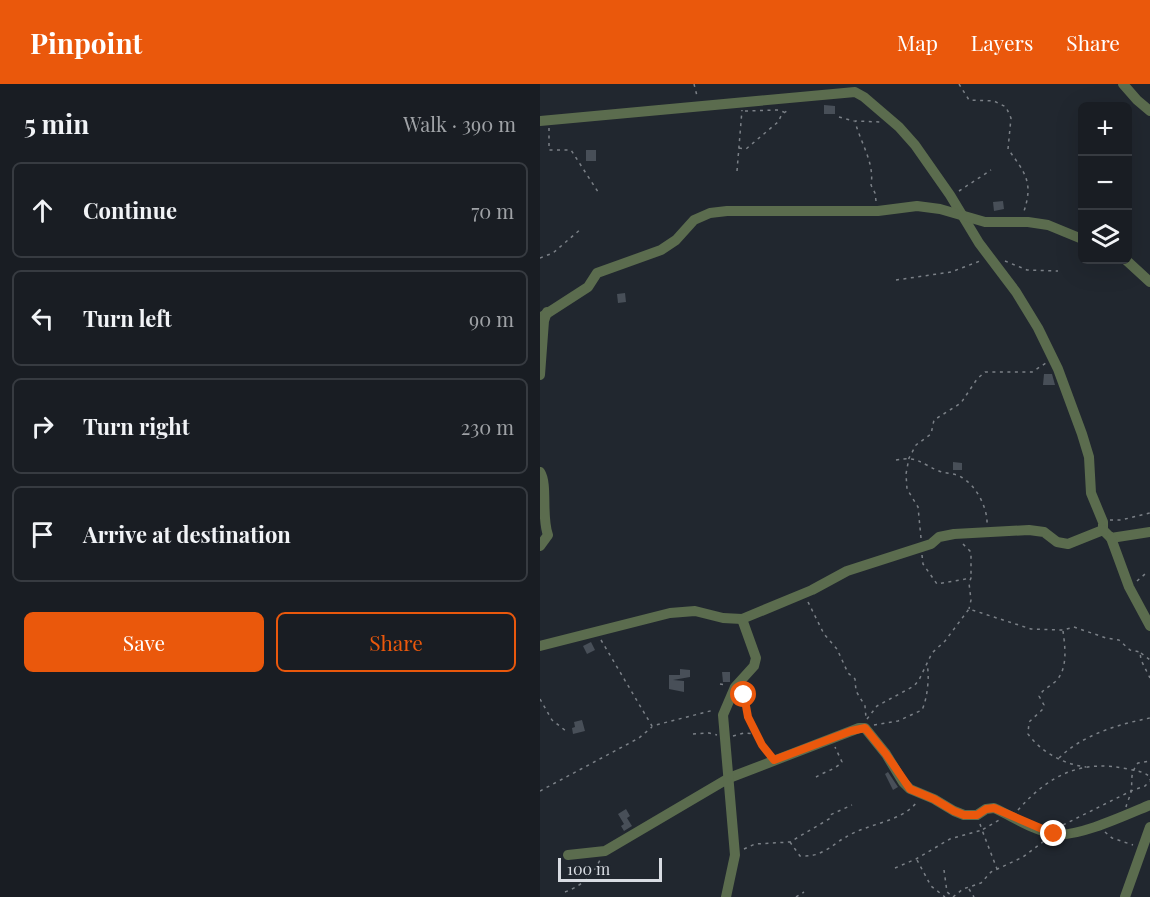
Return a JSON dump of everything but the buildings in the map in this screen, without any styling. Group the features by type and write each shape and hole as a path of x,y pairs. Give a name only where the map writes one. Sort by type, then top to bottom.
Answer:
{"street":[{"path":"843,84 864,97 899,127 915,145 989,257 1016,292 1048,348 1083,434 1089,457 1091,493 1101,516 1103,530 1112,538 1130,587 1150,627"},
{"path":"1123,84 1150,111"},
{"path":"544,121 700,106 742,106 855,92"},
{"path":"540,375 544,315 588,287 597,273 661,250 676,240 694,220 710,213 874,211 917,206 940,209 985,222 1048,225 1078,236"},
{"path":"1130,264 1150,282"},
{"path":"540,472 543,476 543,509 548,536 540,546"},
{"path":"540,646 688,611 742,619 847,571 931,544 939,537 987,531 1040,531 1057,542 1068,544 1103,530"},
{"path":"1112,538 1150,532"},
{"path":"726,897 735,854 723,715 735,687 756,662 742,619"},
{"path":"568,855 604,851 729,778 832,738 865,728 910,789 934,799 959,814 977,815 989,808 1068,834 1150,806"},
{"path":"1125,897 1150,827"}],"path":[{"path":"694,84 700,106"},
{"path":"959,84 969,100 994,101 1006,107 1011,118 1008,149 1023,169 1028,185 1027,202 1017,223"},
{"path":"742,106 747,113 777,110 784,112"},
{"path":"737,171 742,106"},
{"path":"739,148 746,149 778,122 784,112 790,109"},
{"path":"839,117 855,121 892,121"},
{"path":"544,121 549,150 571,150 600,195"},
{"path":"855,121 859,135 864,142 872,179 871,185 876,196 874,211"},
{"path":"950,195 991,170"},
{"path":"540,258 553,253 582,228"},
{"path":"896,280 951,272 989,257"},
{"path":"1002,260 1027,270 1058,271"},
{"path":"971,578 937,584 923,564 918,507 907,489 906,474 909,458 916,445 931,434 934,420 961,403 980,375 990,371 1016,374 1036,371 1046,364 1048,348"},
{"path":"896,460 909,458 919,460 943,473 960,476 966,480 981,499 988,519 987,531"},
{"path":"1101,516 1121,520 1150,513"},
{"path":"802,593 820,622 824,634 837,649 848,673 855,679 855,691 865,706 867,719 877,706 914,686 932,653 945,641 969,609 971,552 954,534"},
{"path":"1130,587 1145,574"},
{"path":"969,609 1031,629 1063,630 1074,627 1119,640 1130,650 1140,652 1150,660"},
{"path":"1063,630 1065,660 1062,673 1038,696 1044,705 1042,710 1029,722 1028,734 1058,759 1089,767"},
{"path":"594,633 602,640 652,726"},
{"path":"1140,652 1141,660 1150,678"},
{"path":"865,728 898,721 922,710 927,701 926,683 929,672 927,664"},
{"path":"720,684 735,687 744,695 751,725 774,760"},
{"path":"540,699 552,720 566,731"},
{"path":"540,791 639,738 652,726 714,710"},
{"path":"1058,759 1077,744 1100,733 1121,724 1150,718"},
{"path":"816,777 842,762 832,738"},
{"path":"1127,814 1125,807 1131,790 1130,781 1133,770 1138,763 1150,761"},
{"path":"895,868 916,859 950,839 982,830 1008,815 1013,815 1040,788 1067,771 1108,765 1145,773 1150,777 1145,786 1131,790 1099,808 1080,815 1023,857 991,872 981,883 969,889 963,889 953,897 947,892 944,870"},
{"path":"790,842 800,856 811,856 846,837 890,820 912,807 922,795"},
{"path":"735,854 755,844 790,842 829,819 830,815 852,805"},
{"path":"977,815 997,869"},
{"path":"1098,825 1112,838 1142,848"},
{"path":"565,892 577,887 593,875 604,851"},
{"path":"916,859 931,886 945,897"},
{"path":"969,889 974,897"},
{"path":"796,897 804,892"}],"route":[{"path":"744,695 748,717 762,745 774,760 859,728 865,728 910,789 934,799 959,814 977,815 986,809 994,808 1054,834"}]}
